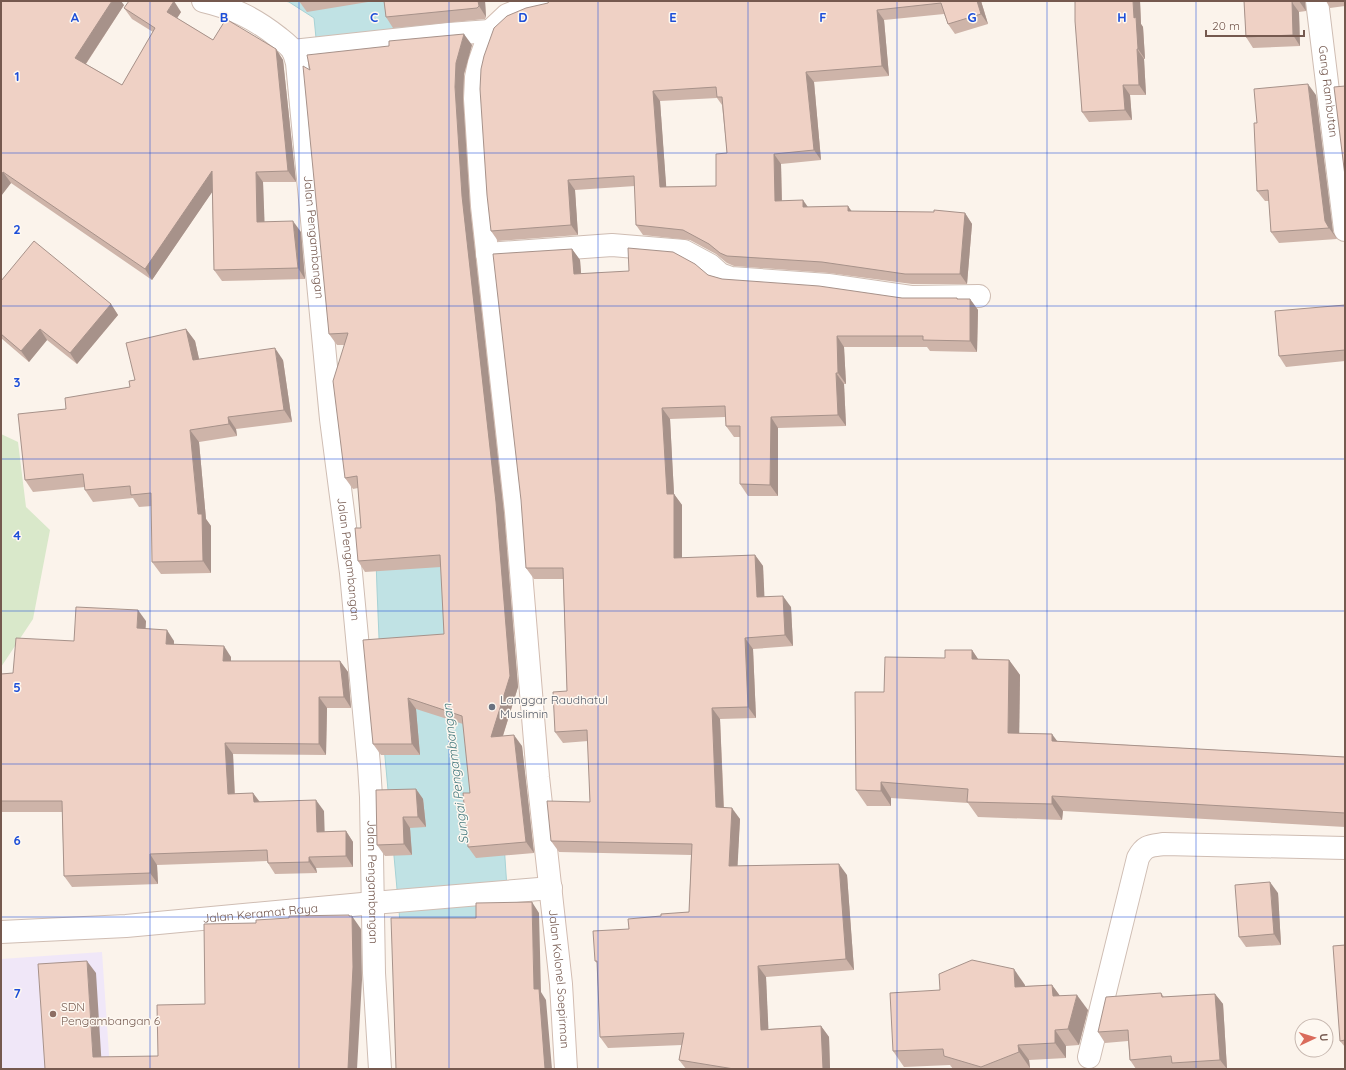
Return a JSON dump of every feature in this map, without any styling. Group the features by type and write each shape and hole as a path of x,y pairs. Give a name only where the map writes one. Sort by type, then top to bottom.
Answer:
{"street":[{"path":"204,1 242,13 263,24 286,43 299,50 490,31 507,15 529,6 548,1"},
{"name":"Gang Rambutan","path":"1317,1 1345,230"},
{"name":"Jalan Kolonel Soepirman","path":"490,31 479,63 476,77 475,99 482,206 516,512 538,777 551,888 566,1069"},
{"name":"Jalan Pengambangan","path":"299,50 297,63 331,419 351,573 380,903 374,973 380,1069"},
{"path":"487,254 612,245 684,251 710,265 720,274 731,278 828,285 911,297 979,296"},
{"path":"1089,1057 1138,858 1142,849 1149,846 1164,844 1345,848"},
{"name":"Jalan Keramat Raya","path":"1,932 126,926 551,888"}],"shaded area":[{"name":"SDN Pengambangan 6","path":"102,952 110,1069 1,1069 1,959"}],"green space":[{"path":"1,434 18,442 26,507 50,530 33,619 1,667"}],"water":[{"name":"Sungai Pengambangan","path":"285,1 471,1 460,5 439,41 497,738 519,1069 401,933 383,735 372,443 347,347 314,18"}],"building":[{"path":"1,1 112,1 75,58 122,85 155,28 124,8 129,1 174,1 167,12 213,40 226,19 276,49 288,171 256,172 257,222 293,221 298,268 214,270 212,171 145,269 3,172 1,175"},
{"path":"384,1 478,1 479,6 477,8 386,17"},
{"path":"549,1 977,1 981,14 948,24 941,3 877,10 882,66 806,72 814,150 774,154 775,201 803,200 803,207 848,206 848,211 934,212 934,210 965,213 960,274 905,274 822,262 727,256 683,230 636,225 634,176 568,180 571,225 491,231 487,195 480,89 481,69 484,56 494,28 507,16 526,8 548,3","holes":["716,87 717,97 722,97 727,153 716,154 716,186 660,187 653,91"]},
{"path":"1075,1 1133,1 1134,18 1136,17 1139,85 1123,85 1125,110 1082,112 1075,21"},
{"path":"1244,1 1292,1 1293,35 1246,37"},
{"path":"464,34 456,63 455,87 462,196 496,502 510,676 491,737 514,735 526,842 468,847 463,793 470,793 462,716 408,698 412,744 373,744 363,640 444,634 440,555 358,561 355,528 361,528 357,476 345,478 333,381 348,333 329,334 303,66 310,70 307,55 389,46 389,41"},
{"path":"1308,84 1325,221 1329,228 1271,232 1268,190 1257,191 1254,123 1257,123 1254,89"},
{"path":"1345,86 1345,176 1334,87"},
{"path":"34,241 111,304 70,353 40,329 21,351 1,334 1,281"},
{"path":"628,248 673,252 695,264 708,275 722,279 819,286 902,298 970,299 970,341 923,340 923,336 837,336 838,373 836,373 838,415 771,417 770,485 740,484 740,426 726,426 725,406 662,408 667,494 674,494 674,558 755,555 757,597 783,596 785,635 745,638 748,707 712,708 716,807 732,808 729,866 839,864 846,959 758,966 761,1030 821,1026 823,1069 734,1069 679,1060 684,1033 600,1037 597,961 595,961 593,931 629,929 628,919 661,916 661,914 689,912 692,844 551,841 547,801 590,802 587,730 555,732 553,692 567,691 563,568 526,568 521,500 493,254 572,249 574,274 629,271"},
{"path":"1345,305 1345,350 1279,356 1275,311"},
{"path":"186,329 193,360 275,348 284,410 228,417 229,424 190,430 198,514 202,514 203,561 152,562 151,493 131,495 130,486 85,490 83,474 25,480 18,414 66,409 65,398 130,387 129,381 135,380 126,343"},
{"path":"76,607 138,610 137,628 167,630 166,644 224,646 223,661 340,661 344,697 319,697 319,744 225,743 228,794 253,793 254,802 316,800 317,832 346,831 346,856 309,857 309,862 268,863 267,850 150,854 150,873 64,876 62,801 1,801 1,674 13,673 16,638 74,641"},
{"path":"945,650 972,650 972,659 1009,660 1008,733 1052,734 1052,741 1345,757 1345,813 1052,796 1052,804 967,802 968,789 881,782 881,791 856,790 855,692 884,692 885,657 945,658"},
{"path":"416,789 418,817 403,817 404,844 377,845 376,790"},
{"path":"1270,882 1274,934 1239,937 1235,885"},
{"path":"532,902 534,989 539,989 545,1069 396,1069 391,918 476,918 476,903"},
{"path":"289,916 352,916 353,967 348,1069 45,1069 38,964 87,961 93,1057 158,1056 157,1005 205,1004 204,924 256,923 256,920 289,918"},
{"path":"1345,945 1345,1040 1340,1041 1333,946"},
{"path":"972,960 1014,969 1015,987 1052,985 1053,996 1077,995 1068,1029 1055,1030 1055,1043 1018,1045 1019,1052 981,1067 944,1056 943,1049 893,1051 890,993 940,990 939,974"},
{"path":"1161,993 1162,997 1215,994 1220,1060 1172,1063 1171,1056 1130,1060 1128,1030 1098,1032 1106,997"}],"place":[{"name":"Langgar Raudhatul Muslimin","path":"492,707"},
{"name":"SDN Pengambangan 6","path":"53,1014"}]}
